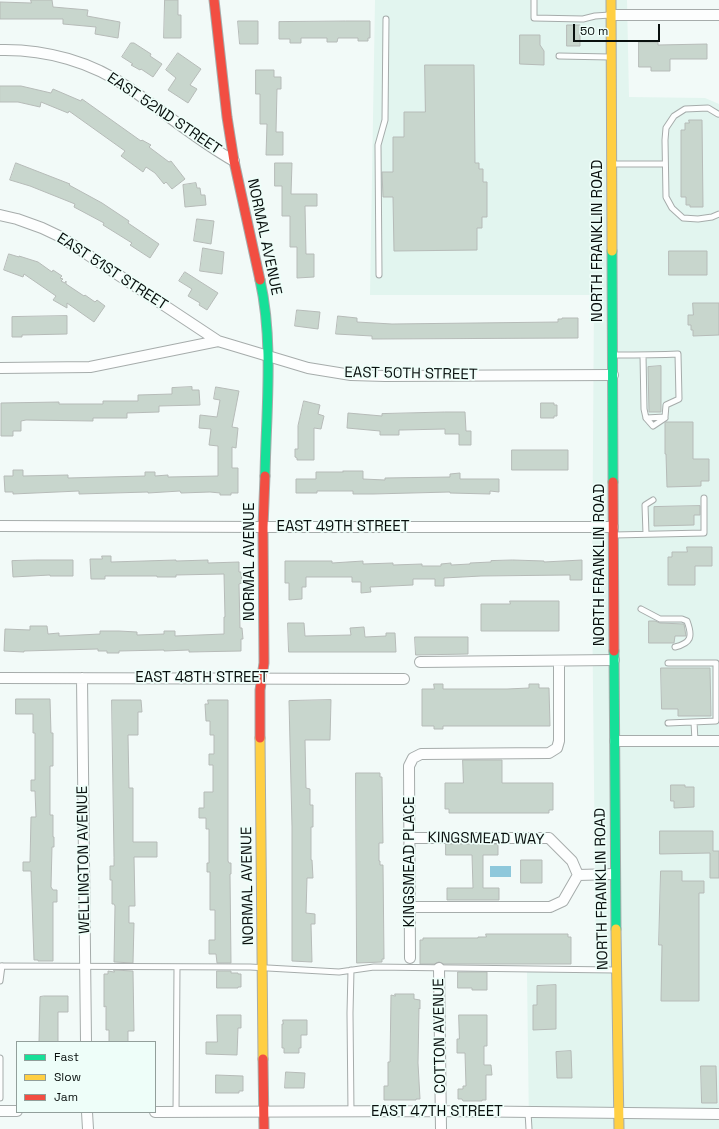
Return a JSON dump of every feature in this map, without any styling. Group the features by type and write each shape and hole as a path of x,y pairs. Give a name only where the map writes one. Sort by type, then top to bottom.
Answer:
{"street":[{"name":"NORMAL AVENUE","path":"214,0 226,109 234,161 264,297 268,356 263,527 264,664 260,698 264,1129"},
{"name":"NORTH FRANKLIN ROAD","path":"610,0 615,874 619,1129"},
{"path":"611,15 719,15"},
{"name":"EAST 52ND STREET","path":"0,50 36,52 60,56 101,72 129,88 198,138 234,161"},
{"name":"EAST 51ST STREET","path":"0,215 17,219 42,228 61,237 218,341"},
{"name":"EAST 50TH STREET","path":"0,368 90,367 218,341 308,368 362,376 613,375"},
{"name":"EAST 49TH STREET","path":"0,526 613,531"},
{"path":"420,662 614,660"},
{"name":"KINGSMEAD PLACE","path":"410,958 409,766 413,758 421,754 549,752 557,748 559,741 559,661"},
{"name":"EAST 48TH STREET","path":"0,678 404,679"},
{"name":"WELLINGTON AVENUE","path":"82,678 86,1041"},
{"path":"615,741 719,741"},
{"name":"KINGSMEAD WAY","path":"410,838 549,838 572,861 578,875"},
{"path":"410,907 550,907 563,901 578,875 615,874"},
{"name":"COTTON AVENUE","path":"439,968 441,1129"},
{"path":"0,1111 16,1111"},
{"name":"EAST 47TH STREET","path":"156,1112 441,1111 719,1114"},
{"path":"87,1113 88,1129"}],"lane":[{"path":"534,0 534,18 583,19 595,16 611,15"},
{"path":"379,275 378,146 385,120 386,19"},
{"path":"559,56 611,57"},
{"path":"718,114 708,108 685,109 674,116 666,128 665,164 666,197 672,208 683,218 698,219 712,217 719,214"},
{"path":"612,164 665,164"},
{"path":"613,355 678,354 679,399 666,405 665,417 653,426 646,418 644,409 643,355"},
{"path":"646,418 665,417"},
{"path":"613,531 646,534 704,533 704,498"},
{"path":"646,534 645,505 653,500"},
{"path":"641,610 660,618 682,619 687,621 690,628 690,639 685,644 675,647"},
{"path":"668,663 716,663 716,721 668,723"},
{"path":"694,722 695,741"},
{"path":"0,981 1,966 250,967 263,969 339,972 374,967 617,970"},
{"path":"176,1112 177,967"},
{"path":"351,970 351,1112"},
{"path":"0,1058 0,1098"},
{"path":"528,1112 529,1129"}],"shaded area":[{"path":"375,0 627,0 629,97 705,98 719,104 719,1129 529,1129 528,969 596,969 592,595 594,295 370,295"}],"water":[{"path":"490,866 511,866 511,877 490,877"}],"building":[{"path":"31,0 52,0 53,7 88,10 87,16 120,22 118,38 95,34 96,27 63,24 63,19 0,19 0,2 31,3"},
{"path":"165,0 178,0 178,15 181,15 181,38 164,38"},
{"path":"238,21 258,21 258,44 240,44"},
{"path":"370,21 370,38 368,38 368,41 358,41 358,38 338,38 337,42 327,42 327,38 301,38 301,43 290,43 290,39 279,39 279,22"},
{"path":"567,25 580,25 580,46 567,46"},
{"path":"520,35 540,35 540,45 544,51 544,65 520,64"},
{"path":"639,42 658,42 658,45 707,44 707,59 670,59 670,71 651,71 651,67 639,67"},
{"path":"131,43 134,43 151,54 150,56 162,64 153,77 141,69 140,70 131,65 133,64 122,57"},
{"path":"178,53 201,69 190,85 197,89 188,103 168,90 176,78 166,70"},
{"path":"425,65 474,65 475,163 479,163 479,169 483,169 483,182 487,182 487,217 482,217 482,228 477,228 477,250 394,251 393,197 383,197 382,172 393,172 393,137 404,137 404,112 425,112"},
{"path":"256,70 274,70 274,77 281,77 281,89 277,89 276,132 283,132 283,155 266,155 267,124 260,124 260,94 256,94"},
{"path":"0,86 21,86 51,93 53,89 81,101 82,99 141,141 142,140 151,145 149,147 169,162 171,161 185,179 172,189 166,182 164,184 155,173 146,167 143,172 121,156 125,151 69,111 68,113 41,102 40,107 18,102 0,102"},
{"path":"689,120 702,120 703,207 690,207 690,205 686,205 686,197 681,197 681,130 685,130 685,123 689,123"},
{"path":"16,163 70,184 69,185 102,203 129,221 128,223 159,244 150,258 130,245 132,243 103,225 104,223 74,207 75,204 30,186 10,180"},
{"path":"275,163 292,163 291,194 317,194 317,206 305,206 306,254 314,254 314,277 297,278 297,247 290,247 290,216 282,216 282,186 275,186"},
{"path":"196,183 197,188 200,188 201,195 205,195 206,205 185,207 183,185"},
{"path":"197,219 214,221 211,244 194,241"},
{"path":"203,248 224,252 222,274 200,271"},
{"path":"669,251 707,251 707,275 669,275"},
{"path":"9,254 38,262 52,272 53,270 62,276 60,278 63,279 61,281 65,283 66,281 66,284 84,296 85,295 95,302 97,300 105,306 94,322 67,303 67,308 53,300 56,296 24,274 23,277 4,270"},
{"path":"185,272 218,293 207,310 199,305 200,303 188,296 192,289 179,281"},
{"path":"693,303 719,303 719,335 693,336 691,325 688,325 688,315 693,315"},
{"path":"297,310 320,312 318,329 295,326"},
{"path":"67,316 67,334 22,335 22,337 12,337 12,317"},
{"path":"338,316 357,318 357,322 392,324 558,322 558,319 562,318 578,318 578,338 372,339 372,336 336,334"},
{"path":"661,366 661,412 649,412 648,367"},
{"path":"192,387 192,390 199,390 200,405 159,406 159,412 127,413 127,418 93,418 93,421 26,420 21,421 21,431 13,431 13,436 1,436 1,403 59,402 59,404 103,404 103,401 138,401 138,395 172,394 172,388"},
{"path":"216,387 239,391 232,427 238,428 236,448 232,447 232,468 238,468 238,493 231,493 231,495 220,495 220,493 210,492 181,493 180,491 79,494 79,491 13,494 13,492 5,492 4,476 13,476 13,470 23,470 23,476 68,475 68,478 145,476 145,472 155,472 155,476 168,475 168,477 218,476 218,446 209,445 211,429 199,428 200,415 217,417 220,400 214,399"},
{"path":"304,401 320,405 318,414 324,416 321,429 314,428 314,460 297,460 295,457 295,449 298,449 298,426"},
{"path":"541,403 554,403 554,405 557,405 557,416 554,416 554,418 541,418"},
{"path":"465,412 466,431 471,431 471,445 459,445 459,434 445,434 445,429 399,430 399,435 380,435 380,431 347,428 348,413 382,416 382,414"},
{"path":"666,422 693,422 693,459 709,459 709,481 701,481 701,486 667,487 665,454"},
{"path":"512,450 568,450 568,470 512,470"},
{"path":"363,471 363,479 385,480 385,478 450,477 450,474 460,473 460,479 499,479 499,492 490,491 490,494 450,492 353,494 353,491 317,491 317,493 296,493 296,479 316,479 316,472"},
{"path":"700,506 700,515 694,515 694,525 654,526 654,507"},
{"path":"687,547 712,547 712,566 695,566 695,585 668,585 668,557 672,557 672,552 687,552"},
{"path":"102,556 111,556 111,562 208,560 208,563 239,562 239,572 241,572 242,583 239,584 240,628 242,628 243,639 241,639 241,651 189,652 189,650 164,650 119,651 119,653 107,653 107,651 98,651 98,649 24,652 4,651 5,629 30,630 30,626 47,626 48,634 59,633 59,636 100,634 100,631 137,632 137,635 164,634 164,631 175,631 175,636 224,634 224,574 176,575 176,577 105,576 105,579 91,579 90,559 102,559"},
{"path":"73,560 73,576 50,575 13,577 12,561"},
{"path":"513,560 544,562 582,560 582,580 570,580 570,575 481,576 444,578 444,586 435,586 435,579 413,579 413,585 370,587 371,592 361,593 361,582 352,582 352,577 306,577 306,587 302,587 302,599 289,600 289,583 285,583 285,561 332,561 332,563 363,561 363,564 393,563 393,565 422,564 422,566 441,566 441,564 451,563 451,565"},
{"path":"510,601 559,601 559,631 481,631 481,604 510,604"},
{"path":"649,621 684,624 686,636 675,636 674,643 649,643"},
{"path":"288,623 304,623 305,636 351,635 350,628 364,627 365,637 386,636 386,633 395,633 396,652 289,652"},
{"path":"415,637 468,637 468,654 416,655"},
{"path":"661,668 710,668 711,716 678,716 678,709 662,709"},
{"path":"434,684 443,684 443,689 507,689 529,688 529,684 539,684 539,688 549,688 550,726 443,726 443,729 434,729 434,726 422,726 422,689 434,689"},
{"path":"16,699 50,699 51,733 53,733 53,766 50,766 50,815 53,815 54,837 54,847 52,847 51,887 53,890 57,890 57,902 53,902 53,961 34,960 31,871 23,871 23,862 30,862 31,817 36,817 35,791 31,791 31,780 35,780 35,733 33,733 33,714 16,714"},
{"path":"112,700 141,700 142,712 138,712 138,735 128,735 129,788 133,788 133,842 157,842 157,857 134,857 135,906 129,906 129,923 134,923 133,963 114,962 115,906 112,904 112,880 110,880 110,866 114,866"},
{"path":"208,700 228,700 228,861 231,863 231,963 217,963 216,954 209,954 209,940 215,940 215,910 210,910 210,872 207,872 207,863 209,863 209,829 206,829 206,818 199,818 199,808 204,808 204,792 213,792 213,765 209,765 209,754 214,754 214,735 210,735 210,721 206,721 205,704 208,704"},
{"path":"331,700 330,740 305,740 306,788 310,789 310,805 313,805 311,860 313,878 307,878 306,913 315,914 315,924 311,924 312,962 292,961 292,827 289,701"},
{"path":"463,760 502,760 502,783 553,783 553,810 549,810 549,813 449,813 449,809 445,809 445,783 463,783"},
{"path":"356,773 380,773 380,777 382,777 383,843 379,843 379,861 380,865 383,865 384,959 382,959 382,962 357,963"},
{"path":"671,785 685,785 685,787 694,787 694,807 674,808 674,801 671,801"},
{"path":"660,831 713,831 713,851 719,851 719,878 710,878 710,853 660,854"},
{"path":"446,844 498,844 498,855 483,855 483,888 499,888 499,900 447,900 447,888 473,888 472,855 446,855"},
{"path":"521,860 542,860 542,883 521,883"},
{"path":"661,871 682,871 682,881 704,881 704,893 699,893 699,1001 661,1001 662,945 659,945"},
{"path":"486,934 568,934 568,937 571,937 571,964 444,964 439,962 434,964 420,964 420,940 423,940 423,938 478,938 486,937"},
{"path":"114,970 133,971 134,1031 128,1031 128,1041 109,1041 109,1030 106,1030 104,974 108,974 108,971 114,972"},
{"path":"217,971 231,971 231,973 241,974 241,987 217,988"},
{"path":"458,972 487,972 487,990 458,988"},
{"path":"556,985 556,1029 533,1030 533,1005 537,1005 537,986"},
{"path":"395,994 414,994 414,999 420,1000 418,1063 420,1099 416,1100 384,1100 384,1086 388,1086 388,1062 390,1062 391,995 395,996"},
{"path":"68,996 68,1012 58,1012 58,1041 39,1041 40,997"},
{"path":"217,1015 241,1015 241,1028 238,1028 237,1055 206,1054 206,1042 217,1042"},
{"path":"459,1015 487,1015 487,1046 484,1046 484,1065 491,1065 492,1075 486,1075 486,1100 463,1101 462,1099 458,1099 458,1089 463,1089 463,1086 466,1086 465,1053 457,1053 457,1039 459,1039"},
{"path":"283,1020 307,1020 307,1035 301,1035 301,1048 299,1048 299,1053 284,1053 284,1048 282,1048"},
{"path":"571,1051 572,1078 557,1078 556,1052"},
{"path":"701,1066 716,1066 717,1103 702,1103"},
{"path":"286,1072 305,1073 304,1088 285,1088"},
{"path":"216,1075 243,1076 243,1091 239,1091 239,1093 216,1093"}],"traffic: fast":[{"path":"612,251 613,482"},
{"path":"260,280 267,328 268,353 268,403 265,476"},
{"path":"614,651 616,929"}],"traffic: slow":[{"path":"611,0 612,251"},
{"path":"260,738 263,1059"},
{"path":"616,929 619,1129"}],"traffic: jam":[{"path":"214,0 227,117 234,161 260,280"},
{"path":"260,738 260,690 264,663 263,527 265,476"},
{"path":"613,482 614,651"},
{"path":"263,1059 264,1129"}]}
